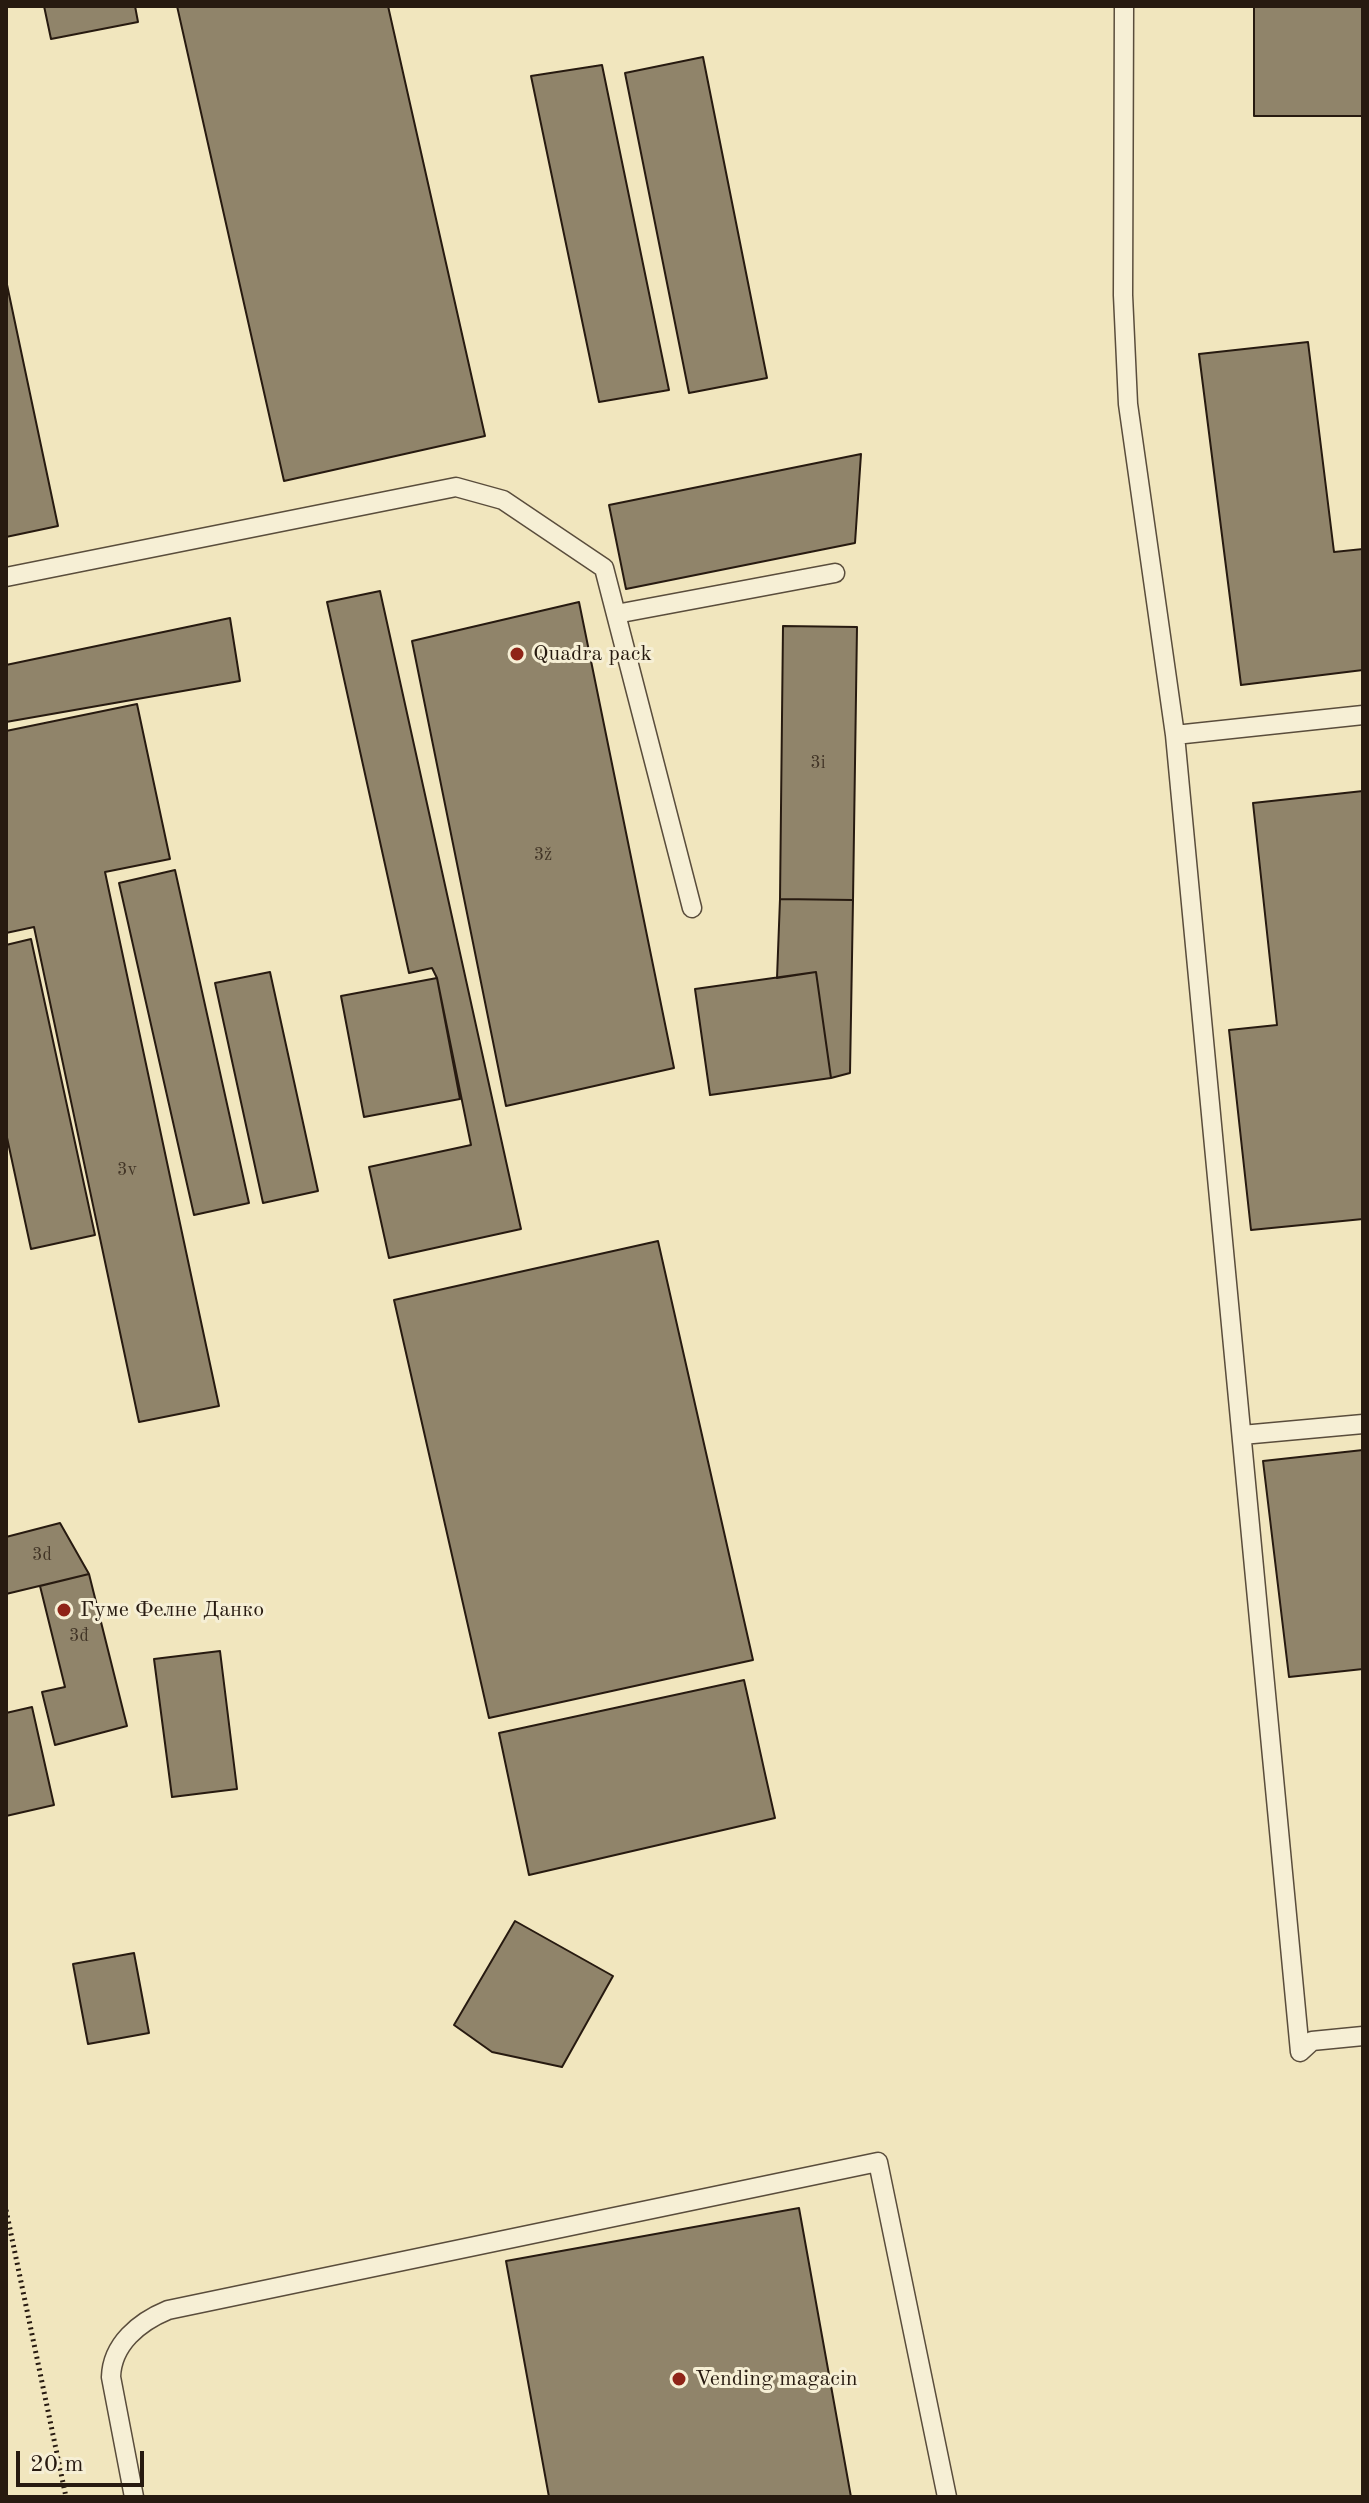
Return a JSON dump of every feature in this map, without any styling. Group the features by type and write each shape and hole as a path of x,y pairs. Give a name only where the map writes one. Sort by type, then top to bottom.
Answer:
{"lane":[{"path":"1124,6 1123,295 1128,404 1175,735 1300,2052 1312,2041 1363,2036"},
{"path":"6,577 456,487 503,500 604,568 692,908"},
{"path":"616,614 835,573"},
{"path":"1175,735 1363,715"},
{"path":"1242,1435 1363,1424"},
{"path":"134,2497 111,2366 121,2344 152,2316 168,2310 878,2162 947,2497"}],"path":[{"path":"6,2210 66,2497"}],"building":[{"path":"44,6 135,6 138,22 51,39"},
{"path":"177,6 388,6 485,436 284,481"},
{"path":"1254,6 1363,6 1363,116 1254,116"},
{"path":"703,57 767,378 689,393 625,73"},
{"path":"602,65 669,390 599,402 531,76"},
{"path":"6,280 58,526 6,537"},
{"path":"1308,342 1334,552 1363,549 1363,670 1241,685 1199,354"},
{"path":"861,454 855,543 626,589 609,505"},
{"path":"380,591 521,1229 389,1258 369,1167 471,1145 437,978 432,968 409,973 327,602"},
{"path":"579,602 674,1068 506,1106 412,641"},
{"path":"230,618 240,681 6,722 6,665"},
{"path":"783,626 857,627 853,900 780,899"},
{"path":"137,704 170,859 105,872 219,1406 139,1422 34,927 6,933 6,731"},
{"path":"1363,791 1363,1219 1251,1230 1229,1030 1277,1025 1253,803"},
{"path":"175,870 249,1203 194,1215 119,883"},
{"path":"780,899 853,900 850,1073 831,1078 816,972 777,978"},
{"path":"31,939 95,1235 31,1249 6,1133 6,945"},
{"path":"270,972 318,1191 263,1203 215,983"},
{"path":"816,972 831,1078 710,1095 695,989"},
{"path":"437,978 460,1099 364,1117 341,996"},
{"path":"658,1241 753,1660 489,1718 394,1300"},
{"path":"1363,1450 1363,1669 1289,1677 1263,1461"},
{"path":"60,1523 89,1574 6,1594 6,1537"},
{"path":"89,1574 127,1726 55,1745 42,1692 65,1687 40,1586"},
{"path":"220,1651 237,1789 172,1797 154,1659"},
{"path":"744,1680 775,1818 529,1875 499,1733"},
{"path":"32,1707 54,1805 6,1816 6,1713"},
{"path":"515,1921 613,1976 562,2067 492,2052 454,2025"},
{"path":"134,1953 149,2033 88,2044 73,1964"},
{"name":"Vending magacin","path":"799,2208 851,2497 549,2497 506,2261"}],"place":[{"name":"Quadra pack","path":"517,654"},
{"name":"Гуме Фелне Данко","path":"64,1610"},
{"name":"Vending magacin","path":"679,2379"}]}
